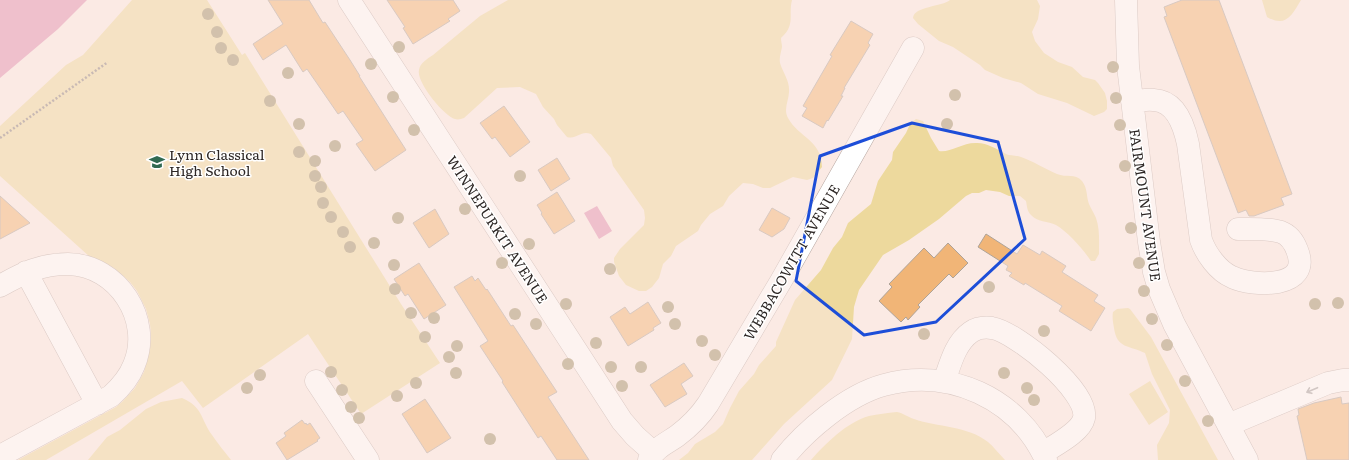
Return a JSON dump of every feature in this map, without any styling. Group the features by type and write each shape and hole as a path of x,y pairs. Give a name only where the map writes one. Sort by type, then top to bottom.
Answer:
{"street":[{"name":"WINNEPURKIT AVENUE","path":"349,0 622,421 651,456"},
{"name":"FAIRMOUNT AVENUE","path":"1126,0 1127,51 1132,101 1146,219 1156,279 1165,305 1174,324 1247,460"},
{"name":"WEBBACOWITT AVENUE","path":"651,456 691,424 708,404 781,281 913,48"},
{"path":"1132,101 1160,101 1172,108 1181,120 1185,129 1188,144 1201,240 1207,253 1222,270 1232,278 1259,283 1283,282 1295,274 1300,260 1296,247 1290,237 1280,232 1238,228"},
{"path":"0,286 26,272 37,268 71,264 92,269 104,275 113,282 127,297 136,315 139,334 134,364 122,385 111,396 0,456"},
{"path":"26,272 97,404"},
{"path":"782,460 797,443 824,419 844,404 882,385 903,381 929,380 944,382 974,390 997,401 1032,434 1045,456 1080,426 1084,417 1084,411 1078,396 1072,388 1028,346 997,329 986,328 975,330 966,336 959,345 944,382"},
{"path":"1228,425 1328,383 1349,380"},
{"path":"316,381 368,460"}],"path":[{"path":"0,138 108,62"}],"highlighted area":[{"path":"912,123 998,142 1025,239 936,322 864,335 796,281 820,156"}],"shaded area":[{"path":"0,0 87,0 58,29 0,78"},
{"name":"Lynn Classical High School","path":"132,0 207,0 242,55 245,53 401,304 440,363 361,414 308,334 203,408 182,381 46,460 18,460 116,407 122,402 135,388 144,372 150,349 150,324 146,309 137,291 130,282 114,268 90,257 0,176 0,126 66,65 83,55"},
{"path":"508,0 792,0 790,24 786,33 781,38 782,47 780,63 789,88 786,111 788,118 793,125 814,144 818,150 822,167 813,178 807,180 793,177 770,188 763,188 753,184 743,183 729,196 723,206 710,214 698,231 676,246 671,256 663,264 659,278 652,287 646,291 639,291 626,285 619,276 614,258 620,249 644,225 644,210 613,166 611,158 591,134 584,133 570,138 567,137 543,107 536,94 520,87 497,88 464,118 455,119 444,112 432,98 426,90 419,75 419,70 424,61 480,16"},
{"path":"950,0 1037,0 1040,6 1038,19 1032,32 1035,41 1044,53 1058,62 1072,67 1083,77 1095,80 1105,93 1107,109 1104,112 1094,116 1067,103 1038,94 1021,83 1003,78 985,70 953,47 939,41 913,18 918,11"},
{"path":"1262,0 1301,0 1295,11 1288,18 1279,21 1267,17"},
{"path":"916,119 923,121 939,151 972,143 981,143 1008,155 1019,156 1057,174 1073,176 1082,181 1098,227 1099,254 1095,261 1091,261 1075,241 1061,228 1033,217 1027,208 1026,201 1020,196 1009,196 1000,192 986,190 979,193 972,193 909,240 883,255 859,290 854,307 852,339 832,380 784,424 752,460 679,460 688,453 695,444 715,432 723,424 739,391 776,346 776,342 795,300 821,270 833,248 842,237 848,223 871,204 878,181 892,160 893,152 906,133 910,124"},
{"path":"597,206 612,231 599,239 584,213"},
{"path":"1128,308 1151,337 1218,460 1158,460 1157,445 1169,423 1170,410 1152,374 1145,353 1125,345 1118,340 1113,320 1113,312 1117,309"},
{"path":"1150,381 1168,412 1149,425 1129,394"},
{"path":"182,398 189,401 198,409 208,429 231,460 88,460 107,437 120,430 146,409 161,402"},
{"path":"897,412 923,422 962,430 980,437 988,442 1005,460 811,460 837,434 853,423 869,416"}],"building":[{"path":"268,0 309,0 323,23 325,22 350,60 406,150 375,171 356,144 363,140 343,111 338,114 307,69 303,72 286,45 263,60 253,44 283,24"},
{"path":"387,0 453,0 460,11 448,19 450,21 413,44 403,28 405,27"},
{"path":"1182,0 1219,0 1292,194 1281,198 1284,205 1254,216 1249,216 1246,210 1238,213 1164,17 1167,16 1164,7"},
{"path":"851,21 873,34 868,43 870,45 844,88 841,96 843,96 823,128 802,116 807,108 803,106 832,56 830,55"},
{"path":"504,106 530,142 510,157 495,137 492,139 480,123"},
{"path":"557,158 570,179 551,191 538,170"},
{"path":"557,192 575,221 554,234 537,205"},
{"path":"0,196 30,223 0,239"},
{"path":"772,208 790,218 784,229 772,237 759,230"},
{"path":"435,209 449,234 429,248 413,223"},
{"path":"986,234 1017,254 1023,245 1040,255 1042,251 1066,266 1062,272 1098,295 1094,301 1105,308 1091,331 1059,311 1062,306 1025,283 1024,285 1009,276 1012,273 1006,270 1008,266 978,247"},
{"path":"948,243 968,263 953,278 949,274 918,305 920,307 908,320 906,317 901,322 879,301 892,287 889,284 924,248 934,258"},
{"path":"419,263 446,305 424,319 408,294 405,296 394,279"},
{"path":"472,276 475,281 478,278 486,290 487,289 511,326 513,325 557,392 548,397 589,460 557,460 541,436 538,438 502,382 503,381 480,346 488,341 454,287"},
{"path":"648,302 661,323 653,328 654,330 628,346 610,317 625,307 630,314"},
{"path":"684,363 693,376 681,384 687,394 665,407 650,385"},
{"path":"1341,397 1342,404 1349,403 1349,460 1307,460 1297,416 1299,415 1298,409 1314,403"},
{"path":"425,399 451,438 427,453 402,414"},
{"path":"302,420 307,425 310,423 320,438 317,440 318,441 287,460 276,443 286,436 284,433"}],"place":[{"name":"Lynn Classical High School","path":"157,162"}]}
